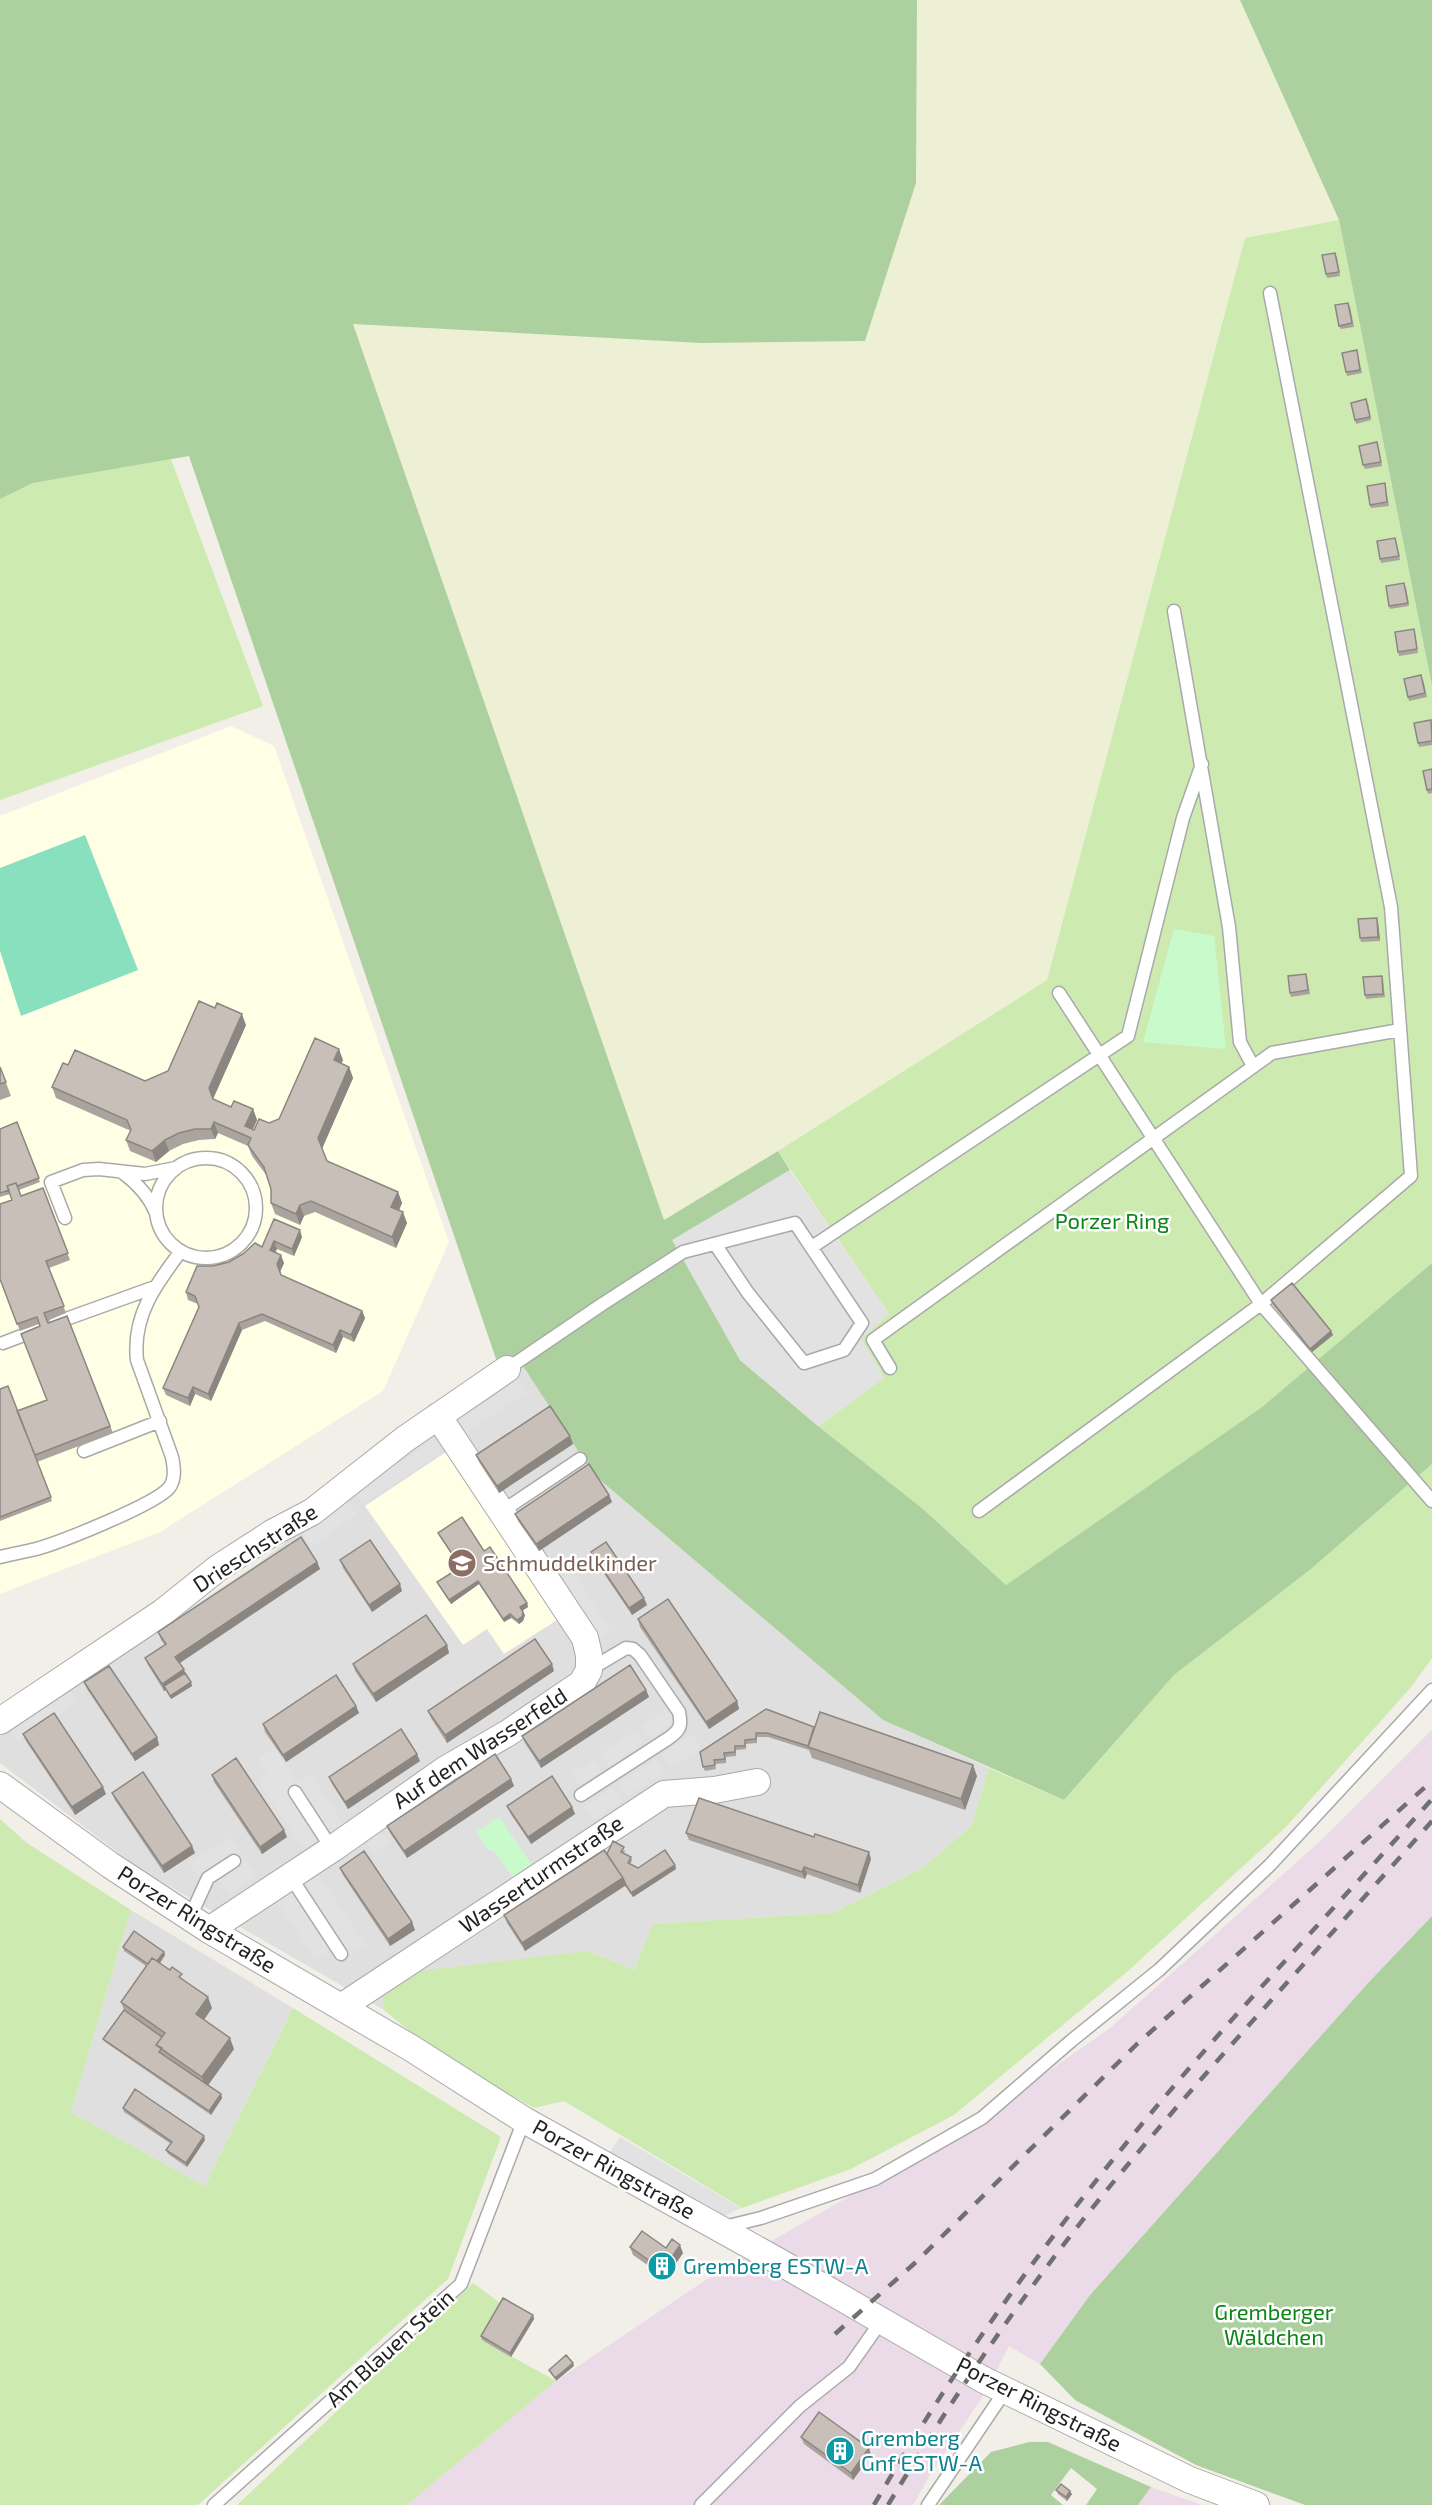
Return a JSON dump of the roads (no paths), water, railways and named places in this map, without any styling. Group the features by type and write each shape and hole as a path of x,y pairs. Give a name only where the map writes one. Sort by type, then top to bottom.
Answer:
{"street":[{"name":"Drieschstraße","path":"0,1721 163,1612 218,1568 272,1533 312,1512 438,1416 507,1369"},
{"name":"Auf dem Wasserfeld","path":"199,1923 290,1876 332,1849 446,1769 508,1733 566,1695 582,1683 590,1670 585,1638 438,1416"},
{"name":"Wasserturmstraße","path":"341,2007 664,1794 714,1790 757,1782"},
{"name":"Porzer Ringstraße","path":"0,1785 111,1865 199,1923 524,2120 720,2228 1005,2391 1190,2480 1256,2505"}],"lane":[{"path":"979,1511 1261,1304 1411,1176 1391,907 1270,293"},
{"path":"1174,611 1229,927 1240,1042 1253,1066"},
{"path":"812,1247 1128,1036 1183,818 1202,764"},
{"path":"1059,993 1261,1304 1432,1501"},
{"path":"890,1368 873,1340 1272,1053 1400,1030"},
{"path":"123,1173 137,1184 150,1200 158,1220 171,1243 181,1251 196,1257 213,1258 228,1253 242,1243 251,1230 256,1214 255,1197 249,1182 238,1169 224,1161 208,1158 192,1160 177,1168 166,1178 159,1191 158,1220"},
{"path":"65,1218 51,1182 83,1170 99,1169 145,1174 177,1168"},
{"path":"507,1369 683,1252 795,1223 862,1323 844,1350 804,1363 748,1293 716,1244"},
{"path":"0,1557 38,1549 126,1514 160,1497 171,1486 175,1473 172,1457 137,1360 135,1343 141,1313 155,1287 181,1251"},
{"path":"1,1343 155,1287"},
{"path":"84,1451 160,1420"},
{"path":"501,1512 580,1459"},
{"path":"581,1795 679,1731 681,1723 679,1712 640,1655 633,1649 626,1648 590,1670"},
{"path":"720,2228 761,2218 875,2179 982,2118 1071,2041 1159,1970 1270,1865 1432,1690"},
{"path":"294,1792 332,1849"},
{"path":"199,1923 208,1878 234,1861"},
{"path":"290,1876 341,1954"},
{"name":"Am Blauen Stein","path":"214,2505 461,2284 524,2120"},
{"path":"701,2505 800,2406 849,2367 882,2320"},
{"path":"928,2505 1005,2391"}],"railway":[{"path":"835,2334 916,2262 1137,2044 1432,1781"},
{"path":"874,2505 902,2457 993,2318 1093,2184 1164,2097 1432,1799"},
{"path":"888,2505 990,2346 1044,2270 1102,2196 1182,2101 1432,1821"}],"place":[{"name":"Schmuddelkinder","path":"462,1563"},
{"name":"Gremberg ESTW-A","path":"662,2266"},
{"name":"Gremberg Gnf ESTW-A","path":"840,2451"}],"park label":[{"name":"Porzer Ring","path":"1112,1221"},
{"name":"Gremberger Wäldchen","path":"1274,2324"}]}
